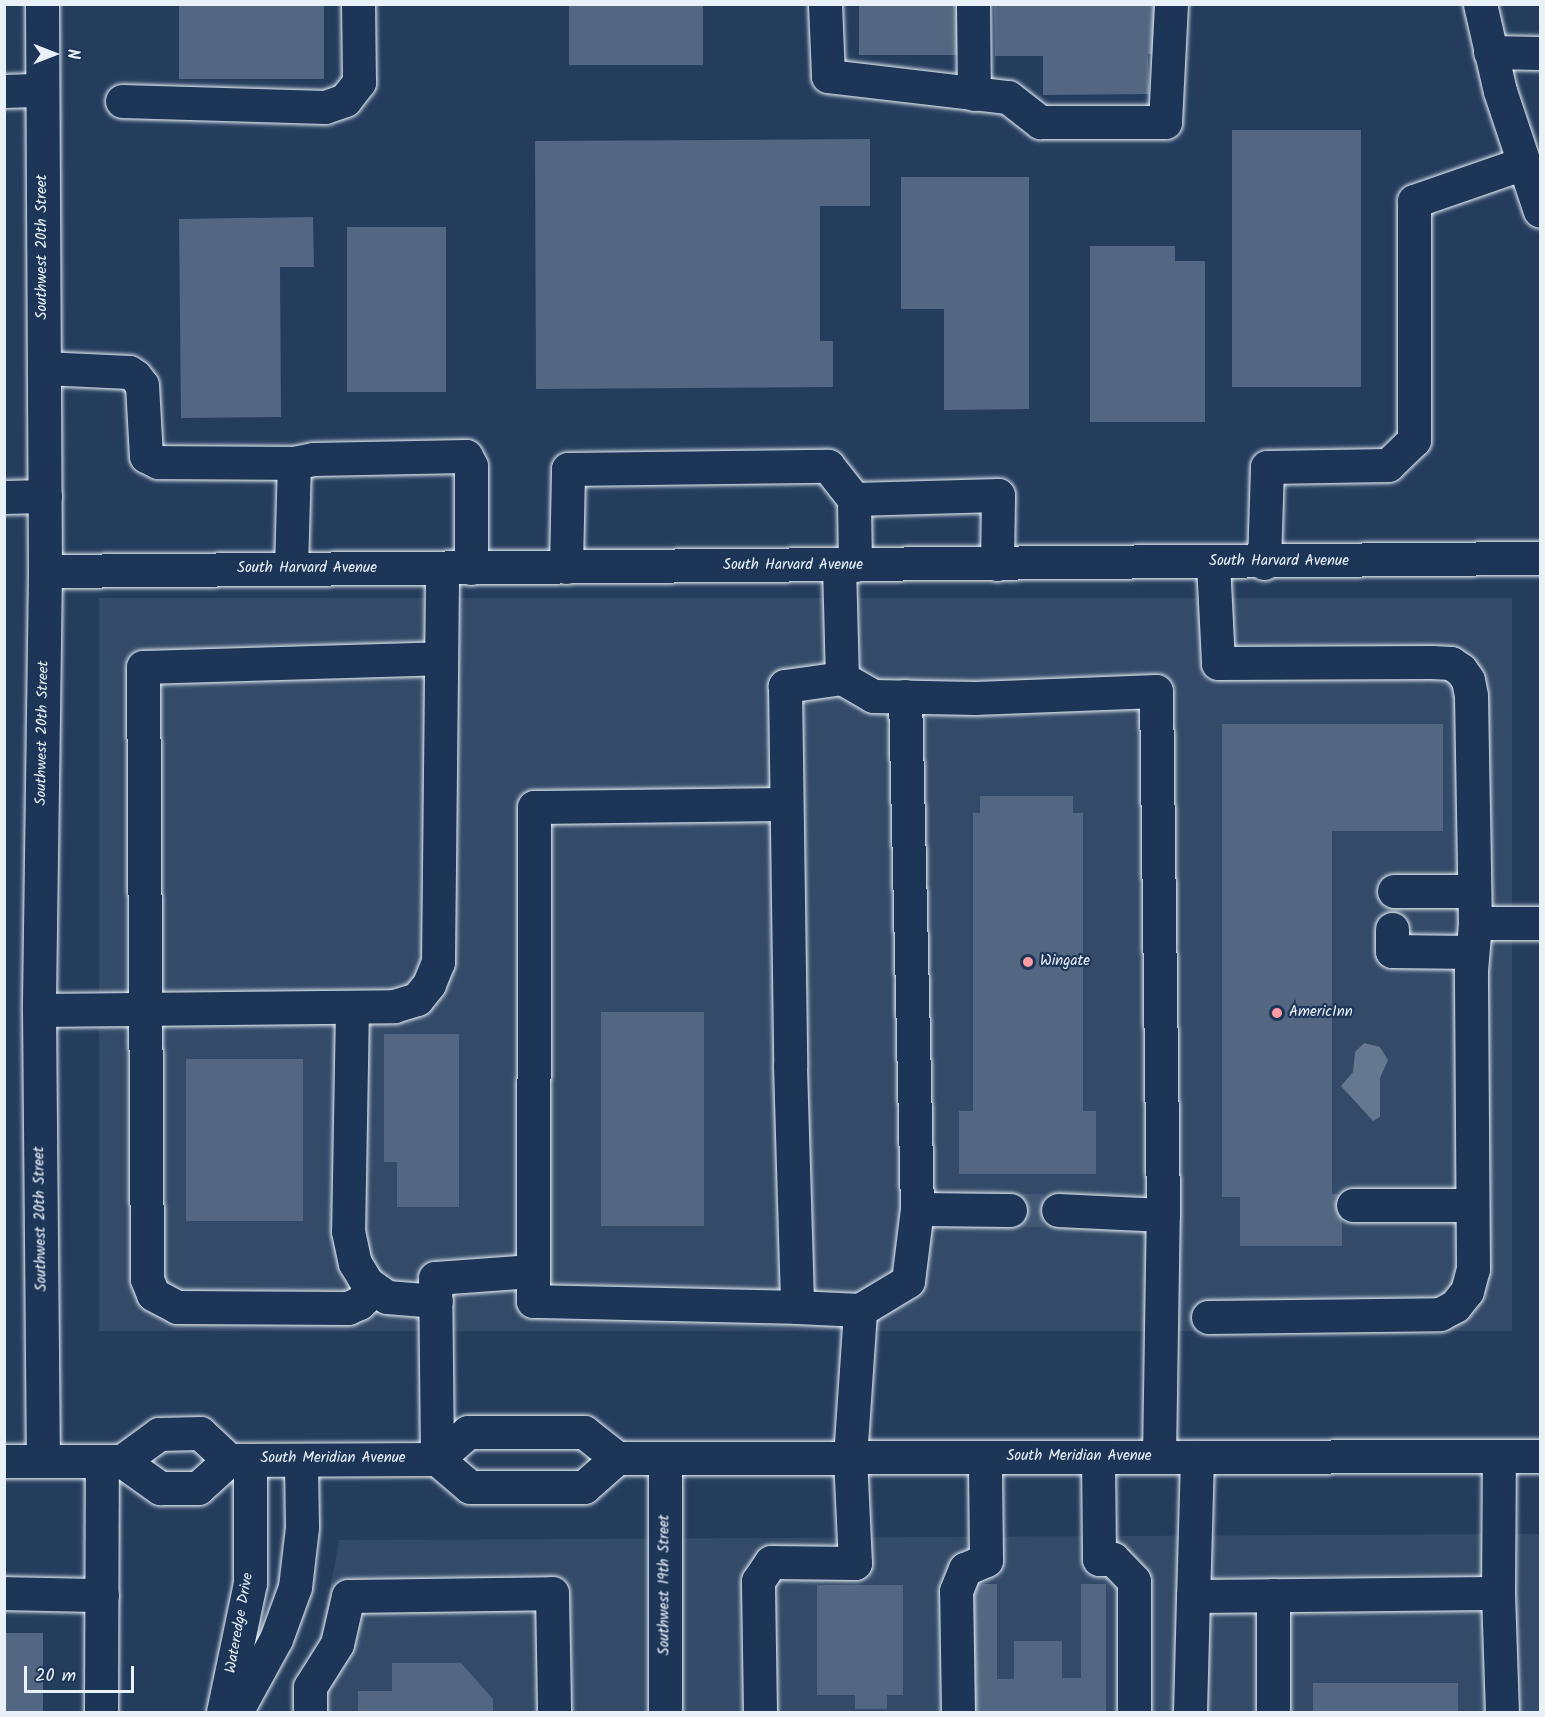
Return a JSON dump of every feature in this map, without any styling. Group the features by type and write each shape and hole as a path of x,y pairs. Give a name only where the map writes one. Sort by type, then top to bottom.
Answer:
{"street":[{"name":"Southwest 20th Street","path":"42,4 45,571 39,1010 43,1461"},
{"path":"122,101 325,107 345,100 359,82 358,4"},
{"path":"825,4 828,76 1008,98 1040,122 1165,122 1171,4"},
{"path":"973,4 974,93"},
{"path":"1480,4 1490,52 1540,211"},
{"path":"1490,52 1540,53"},
{"path":"4,91 42,90"},
{"path":"1264,562 1267,467 1388,465 1414,440 1414,201 1524,163"},
{"path":"39,1010 393,1006 417,999 429,984 438,962 441,658 457,568 471,466 466,456 312,459 294,463 158,462 146,456 142,385 135,376 129,372 44,368"},
{"path":"291,570 294,463"},
{"path":"567,567 568,469 828,466 854,499 847,566 842,678"},
{"path":"854,499 998,495 997,564"},
{"path":"4,497 45,496"},
{"name":"South Harvard Avenue","path":"45,571 1213,563 1540,558"},
{"path":"1208,1317 1440,1314 1455,1306 1467,1291 1473,1269 1474,922 1471,696 1468,680 1461,670 1451,663 1218,663 1213,563"},
{"path":"374,1289 359,1303 331,1308 177,1307 153,1294 147,1279 145,1251 143,667 441,658"},
{"path":"797,1307 785,686 842,678 873,696 1156,691 1163,1215 1159,1457"},
{"path":"786,804 534,807 533,1301 860,1310 908,1281 917,1209 904,696"},
{"path":"1394,891 1474,922 1540,923"},
{"path":"1392,929 1392,951 1474,922"},
{"path":"352,1006 348,1231 355,1263 374,1289 387,1297 436,1301"},
{"path":"1353,1205 1472,1205"},
{"path":"917,1209 1011,1210"},
{"path":"1058,1210 1163,1215"},
{"path":"437,1459 468,1432 584,1432 617,1458 584,1487 470,1487 437,1459 435,1278 533,1271"},
{"path":"760,1713 758,1581 771,1562 855,1563 850,1458 860,1310"},
{"path":"4,1461 112,1461 160,1488 198,1488 240,1460 200,1433 179,1433 159,1434 112,1461"},
{"path":"1499,1456 1498,1593 1502,1713"},
{"name":"South Meridian Avenue","path":"617,1458 1540,1456"},
{"path":"958,1713 956,1591 965,1569 986,1560 985,1457"},
{"path":"1098,1457 1099,1559 1113,1559 1134,1581 1134,1713"},
{"path":"1190,1713 1197,1457"},
{"name":"Southwest 19th Street","path":"665,1458 665,1713"},
{"name":"South Meridian Avenue","path":"240,1460 437,1459"},
{"name":"Wateredge Drive","path":"223,1713 250,1583 240,1460"},
{"name":"Wateredge Drive","path":"236,1713 276,1639 295,1587 302,1527 301,1460"},
{"path":"101,1713 102,1595 112,1461"},
{"path":"4,1593 102,1595"},
{"path":"310,1713 310,1687 338,1644 348,1596 552,1593 554,1713"},
{"path":"1193,1596 1498,1593"},
{"path":"1273,1595 1273,1713"}],"shaded area":[{"path":"99,598 1512,598 1512,1331 99,1331"},
{"path":"1364,1043 1380,1047 1388,1060 1380,1078 1380,1117 1373,1121 1341,1086 1353,1072 1355,1052"},
{"path":"1540,1534 1540,1712 293,1712 323,1628 339,1540"}],"building":[{"path":"179,4 324,4 324,79 179,79"},
{"path":"569,4 703,4 703,65 569,65"},
{"path":"859,4 963,4 963,55 859,55"},
{"path":"994,5 1161,5 1161,54 1148,54 1149,94 1043,95 1043,56 995,56"},
{"path":"1232,130 1361,130 1361,387 1232,387"},
{"path":"870,139 870,206 820,206 820,341 833,341 833,387 536,389 535,141"},
{"path":"901,177 1029,177 1029,409 944,410 944,309 901,309"},
{"path":"313,217 314,267 280,267 281,417 181,418 179,219"},
{"path":"347,227 446,227 446,392 347,392"},
{"path":"1090,246 1175,246 1175,261 1205,261 1205,422 1090,422"},
{"name":"AmericInn","path":"1222,724 1443,724 1443,831 1332,831 1332,1194 1342,1194 1342,1246 1240,1246 1240,1197 1222,1197"},
{"name":"Wingate","path":"980,796 1073,796 1073,813 1083,813 1083,1111 1096,1111 1096,1174 959,1174 959,1111 973,1111 973,813 980,813"},
{"path":"601,1012 704,1012 704,1226 601,1226"},
{"path":"384,1034 459,1034 459,1207 397,1207 397,1162 384,1162"},
{"path":"186,1059 303,1059 303,1221 186,1221"},
{"path":"973,1584 997,1584 997,1679 1014,1679 1014,1641 1062,1641 1062,1678 1081,1678 1081,1584 1106,1584 1106,1712 973,1712"},
{"path":"817,1585 903,1585 903,1695 887,1695 887,1709 855,1709 855,1695 817,1695"},
{"path":"5,1633 43,1633 43,1712 5,1712"},
{"path":"392,1663 461,1663 493,1699 493,1712 358,1712 358,1691 392,1691"},
{"path":"1313,1683 1458,1683 1458,1712 1313,1712"}],"tunnel":[{"path":"1010,1210 1058,1210"}],"place":[{"name":"Wingate","path":"1028,962"},
{"name":"AmericInn","path":"1277,1013"}]}
